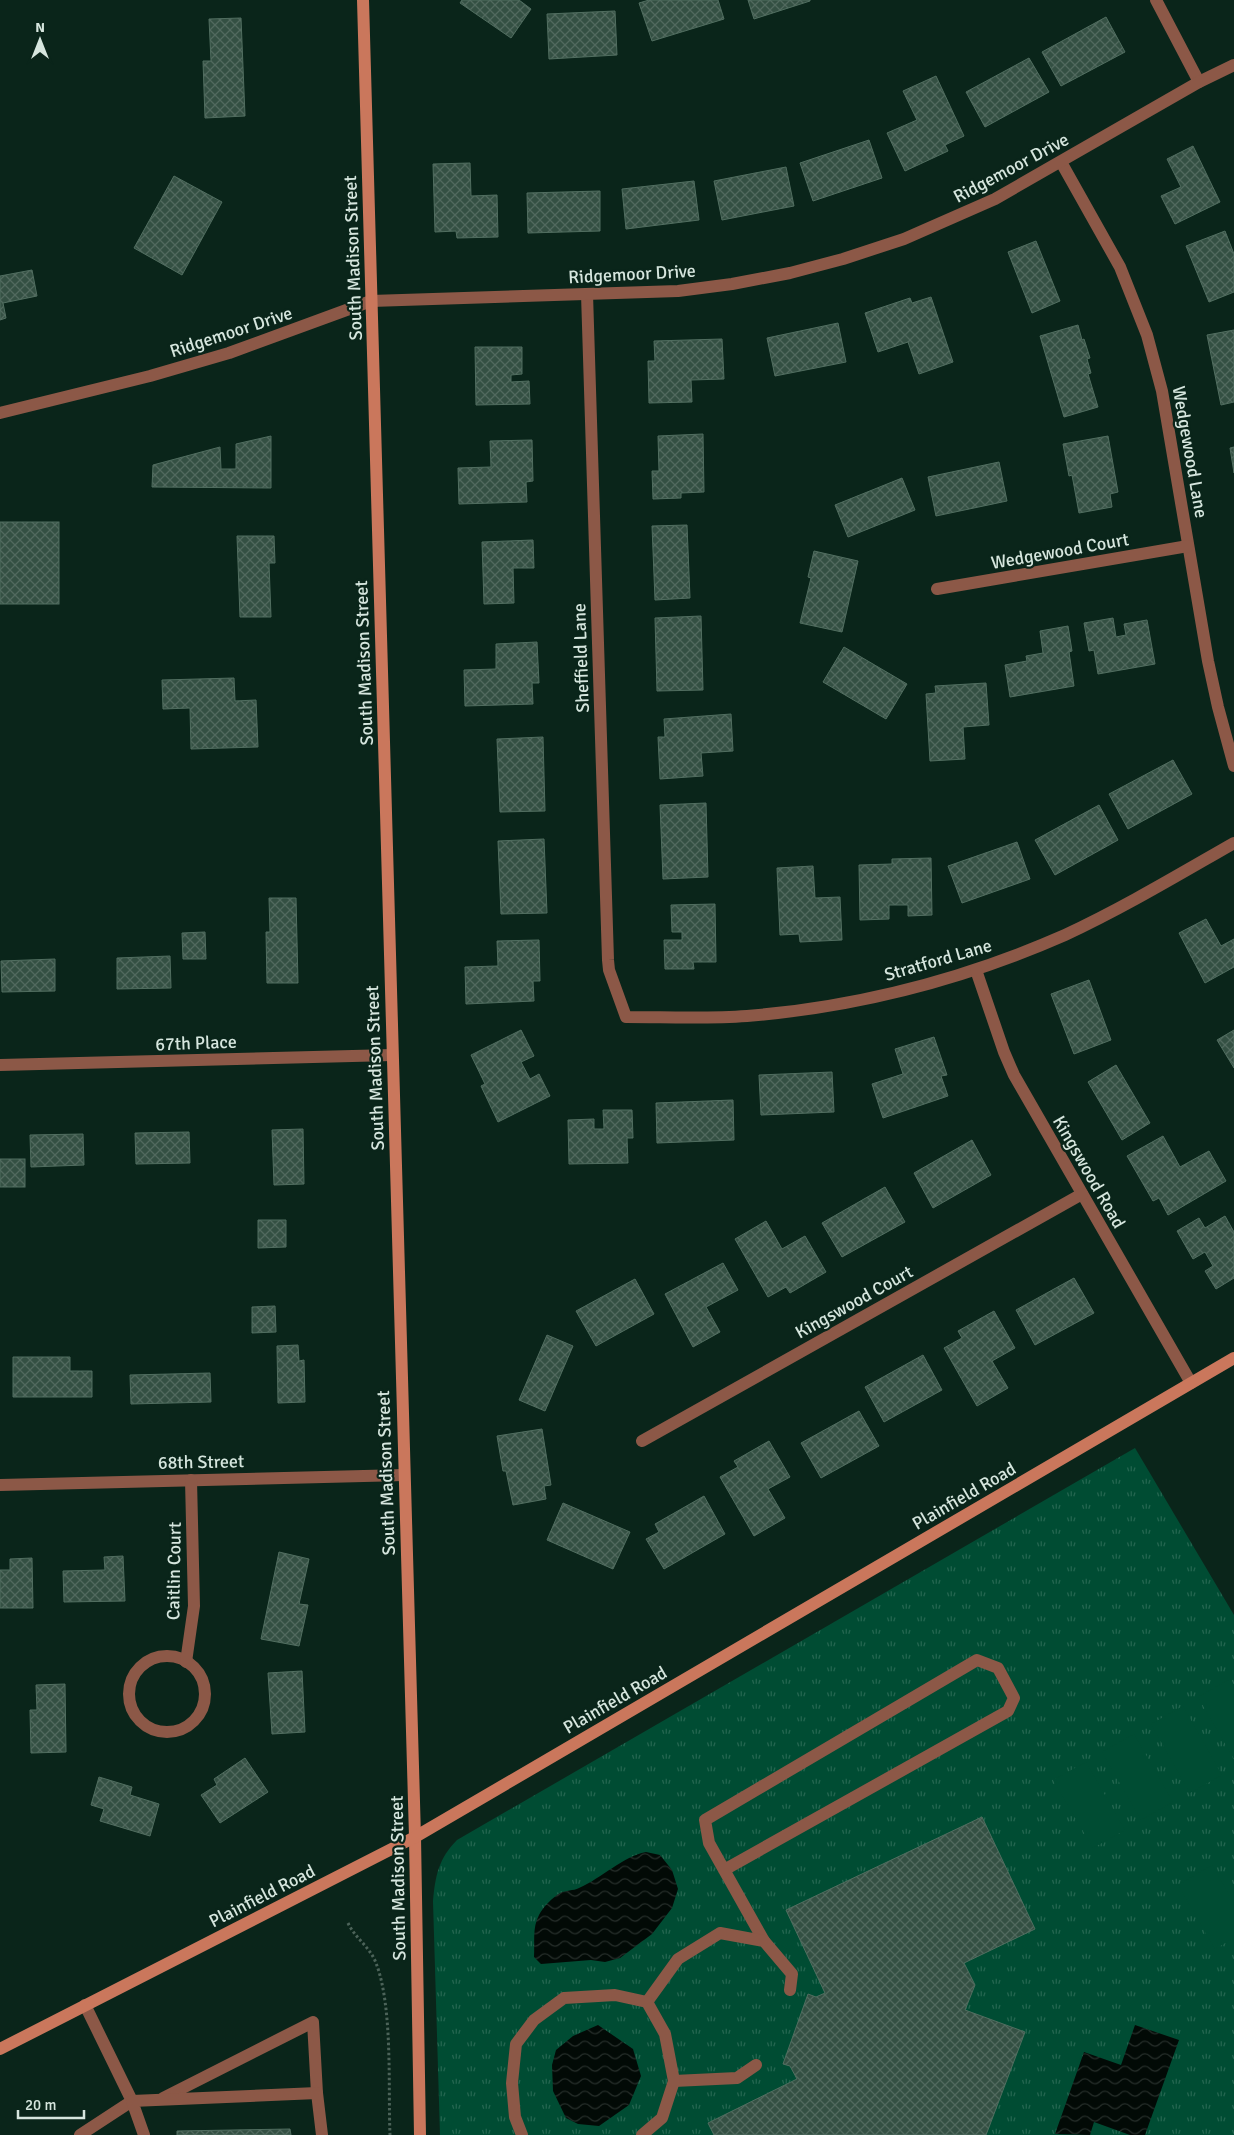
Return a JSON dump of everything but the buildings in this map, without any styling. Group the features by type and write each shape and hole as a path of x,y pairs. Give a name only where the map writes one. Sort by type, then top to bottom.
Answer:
{"street":[{"name":"South Madison Street","path":"363,0 415,1837 420,2135"},
{"path":"1156,0 1200,82"},
{"name":"Ridgemoor Drive","path":"0,413 141,379 229,353 371,302 678,291 732,284 790,273 843,259 904,239 951,220 995,199 1200,82 1234,65"},
{"name":"Wedgewood Lane","path":"1061,162 1120,267 1147,335 1162,391 1208,660 1218,708 1234,766"},
{"name":"Sheffield Lane","path":"587,294 608,960 609,970 626,1017"},
{"name":"Wedgewood Court","path":"937,589 1188,546"},
{"name":"Stratford Lane","path":"626,1017 746,1016 816,1008 888,994 976,970 1063,935 1107,914 1234,843"},
{"name":"Kingswood Road","path":"976,970 1004,1052 1014,1075 1191,1383"},
{"name":"67th Place","path":"0,1065 392,1055"},
{"name":"Kingswood Court","path":"642,1441 1082,1194"},
{"name":"Plainfield Road","path":"0,2049 415,1837 1234,1358"},
{"name":"68th Street","path":"0,1485 404,1475"},
{"name":"Caitlin Court","path":"186,1662 194,1606 191,1480"},
{"path":"163,1656 175,1657 186,1662 196,1670 202,1682 205,1694 199,1713 186,1727 173,1732 160,1732 148,1727 135,1715 129,1698 129,1687 133,1675 141,1666 163,1656"},
{"path":"724,1870 1008,1711 1014,1698 998,1668 977,1660 705,1820 709,1843 724,1870 764,1941 792,1974 790,1990"},
{"path":"647,2002 678,1959 720,1933 764,1941"},
{"path":"522,2135 515,2117 512,2083 516,2044 534,2020 564,1998 615,1996 647,2002"},
{"path":"647,2002 665,2034 674,2081 662,2118 648,2133"},
{"path":"85,2006 132,2101 144,2135"},
{"path":"158,2100 313,2022 317,2093 322,2135"},
{"path":"674,2081 737,2078 756,2065"},
{"path":"80,2135 132,2101 317,2093"}],"path":[{"path":"348,1923 368,1948 376,1964 384,1991 390,2135"}],"green space":[{"path":"1135,1448 1234,1615 1234,2135 440,2135 433,1901 439,1868 446,1854 457,1840"},
{"path":"1230,1679 1234,1685 1234,1759 1198,1697"},
{"path":"1183,1706 1222,1775 1190,1793 1151,1724"},
{"path":"1134,1734 1173,1802 1141,1820 1102,1752"},
{"path":"1086,1762 1125,1830 1093,1848 1053,1780"},
{"path":"1212,1865 1234,1903 1234,1938 1215,1949 1178,1885"}],"water":[{"path":"646,1852 660,1855 672,1870 678,1889 672,1908 652,1934 620,1958 605,1962 591,1960 541,1964 534,1957 537,1920 543,1909 554,1897 565,1891 579,1888 629,1858"},
{"path":"598,2025 633,2049 641,2076 629,2105 599,2126 578,2124 566,2118 553,2091 552,2065 556,2050 573,2036"},
{"path":"1135,2025 1179,2040 1145,2135 1130,2135 1094,2122 1090,2135 1055,2134 1084,2052 1121,2065"}]}
